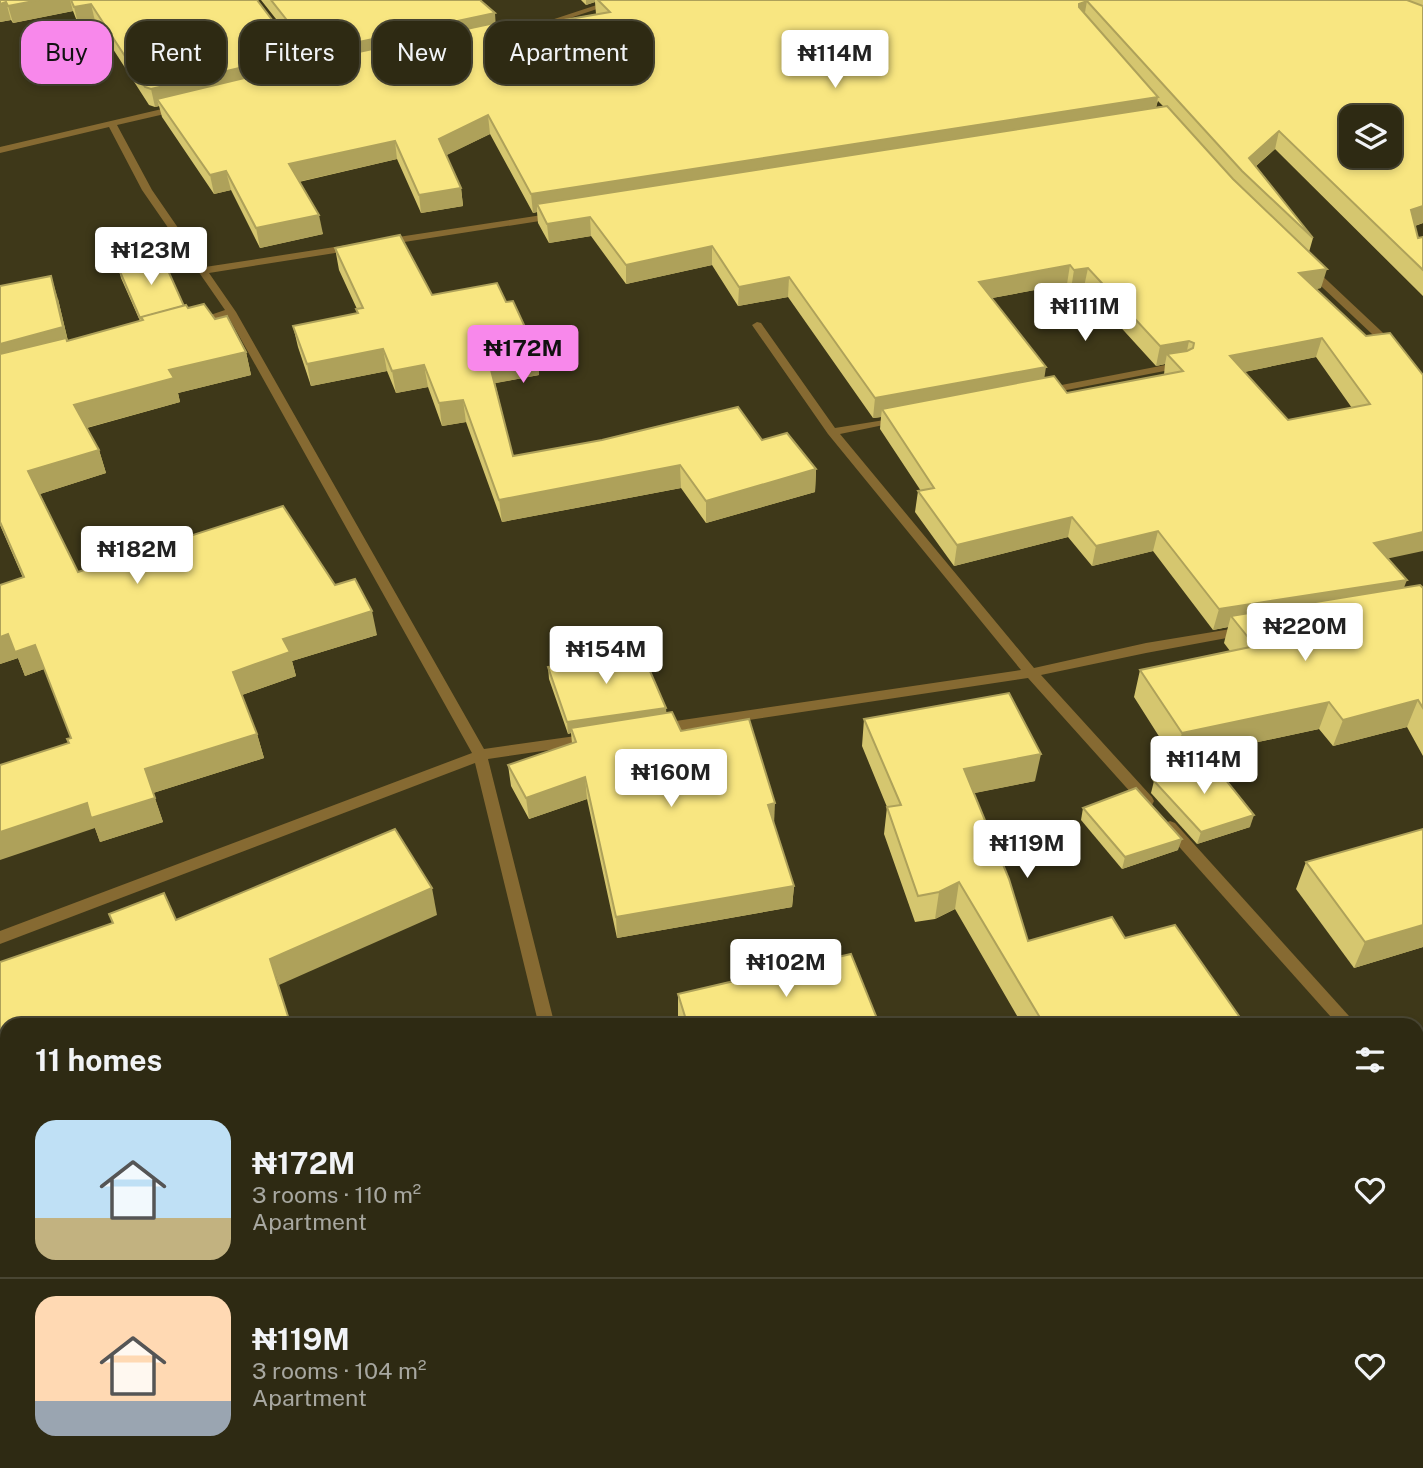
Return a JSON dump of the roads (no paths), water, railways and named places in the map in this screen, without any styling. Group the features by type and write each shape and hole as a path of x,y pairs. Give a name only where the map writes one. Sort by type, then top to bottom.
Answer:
{"street":[{"path":"557,21 620,0"},
{"path":"0,150 192,105"},
{"path":"113,124 147,190 231,312 480,755 545,1018"},
{"path":"201,271 561,215"},
{"path":"1298,258 1404,359"},
{"path":"180,326 231,312"},
{"path":"757,325 832,432 1031,673 1343,1018"},
{"path":"1033,393 1181,365"},
{"path":"832,432 912,417"},
{"path":"645,731 1031,673 1146,648 1252,630"},
{"path":"0,938 480,755 604,737"}]}
